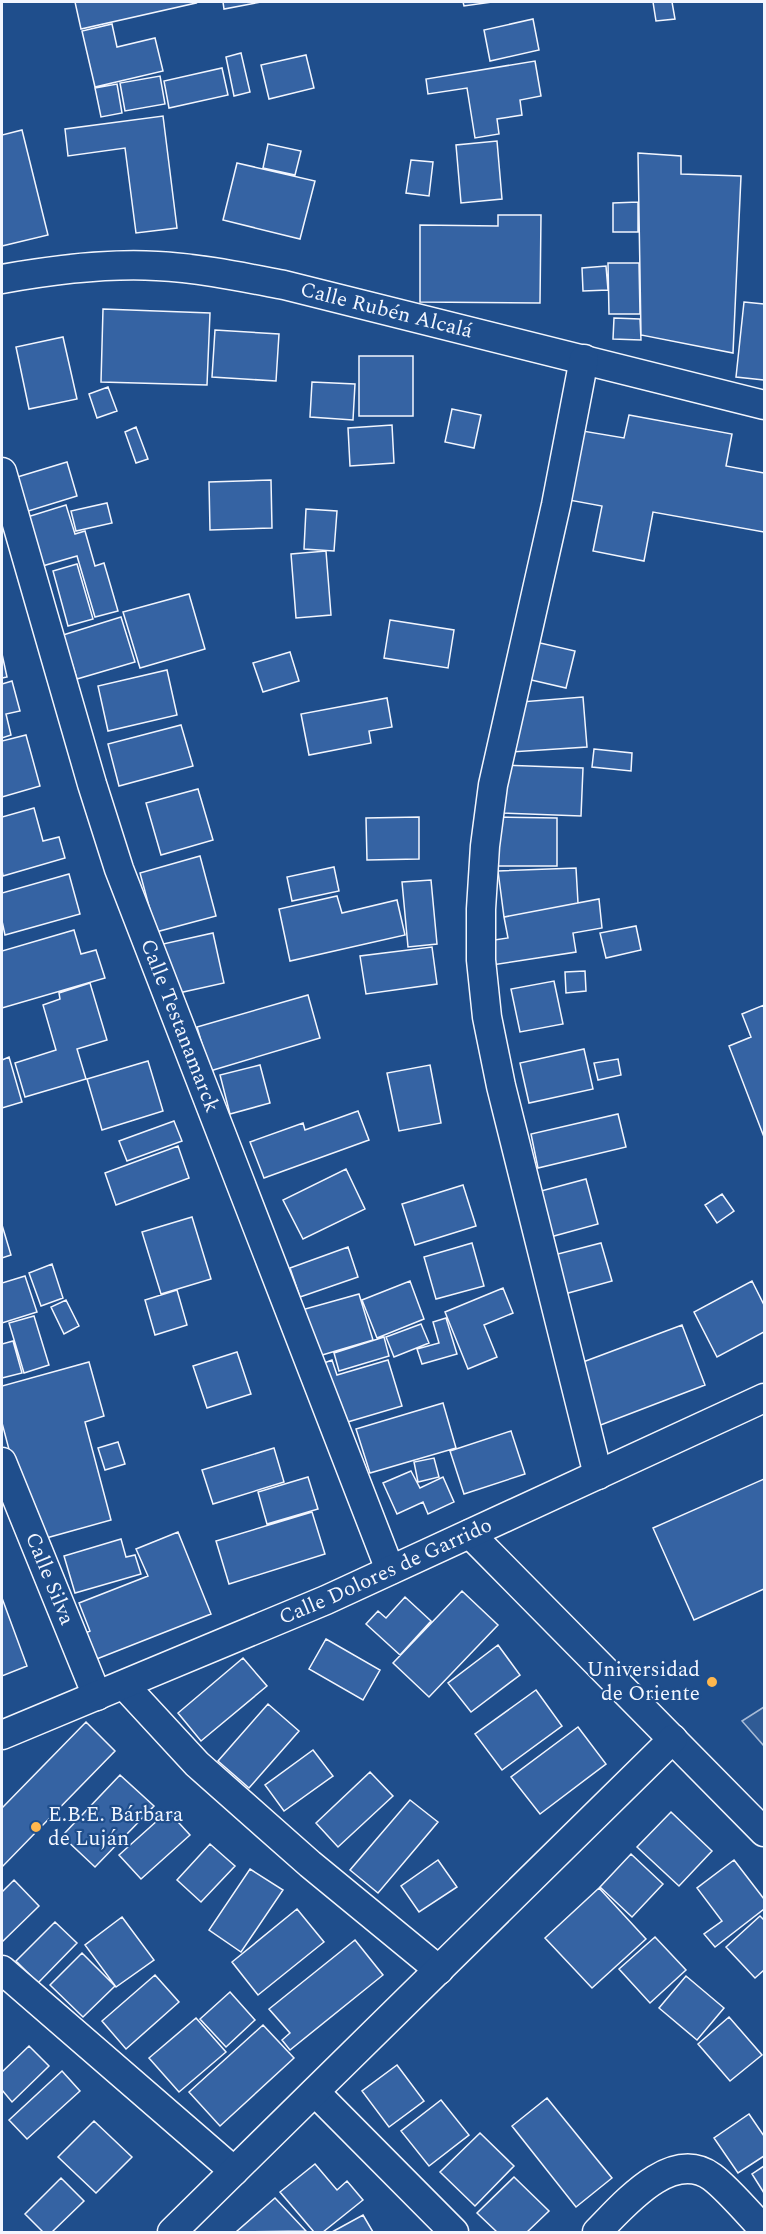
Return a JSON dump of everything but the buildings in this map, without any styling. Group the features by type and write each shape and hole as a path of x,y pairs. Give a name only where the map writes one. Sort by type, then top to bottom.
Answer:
{"street":[{"name":"Calle Rubén Alcalá","path":"2,279 95,266 156,266 212,272 284,285 765,405"},
{"path":"584,359 556,505 494,785 485,846 481,960 487,1017 499,1075 598,1475"},
{"name":"Calle Testanamarck","path":"2,472 92,784 119,869 390,1570"},
{"name":"Calle Dolores de Garrido","path":"2,1735 326,1600 765,1398"},
{"name":"Calle Silva","path":"2,1462 97,1696"},
{"path":"470,1534 765,1832"},
{"path":"124,1685 197,1764 310,1864 439,1970"},
{"path":"172,2232 673,1739"},
{"path":"2,1970 234,2171"},
{"path":"315,2092 454,2232"},
{"path":"597,2232 645,2184 678,2170 696,2169 712,2176 765,2230"}],"shaded area":[{"path":"764,1707 764,1746 742,1721"}],"place":[{"name":"Universidad de Oriente","path":"712,1682"},
{"name":"E.B.E. Bárbara de Luján","path":"36,1827"}]}
